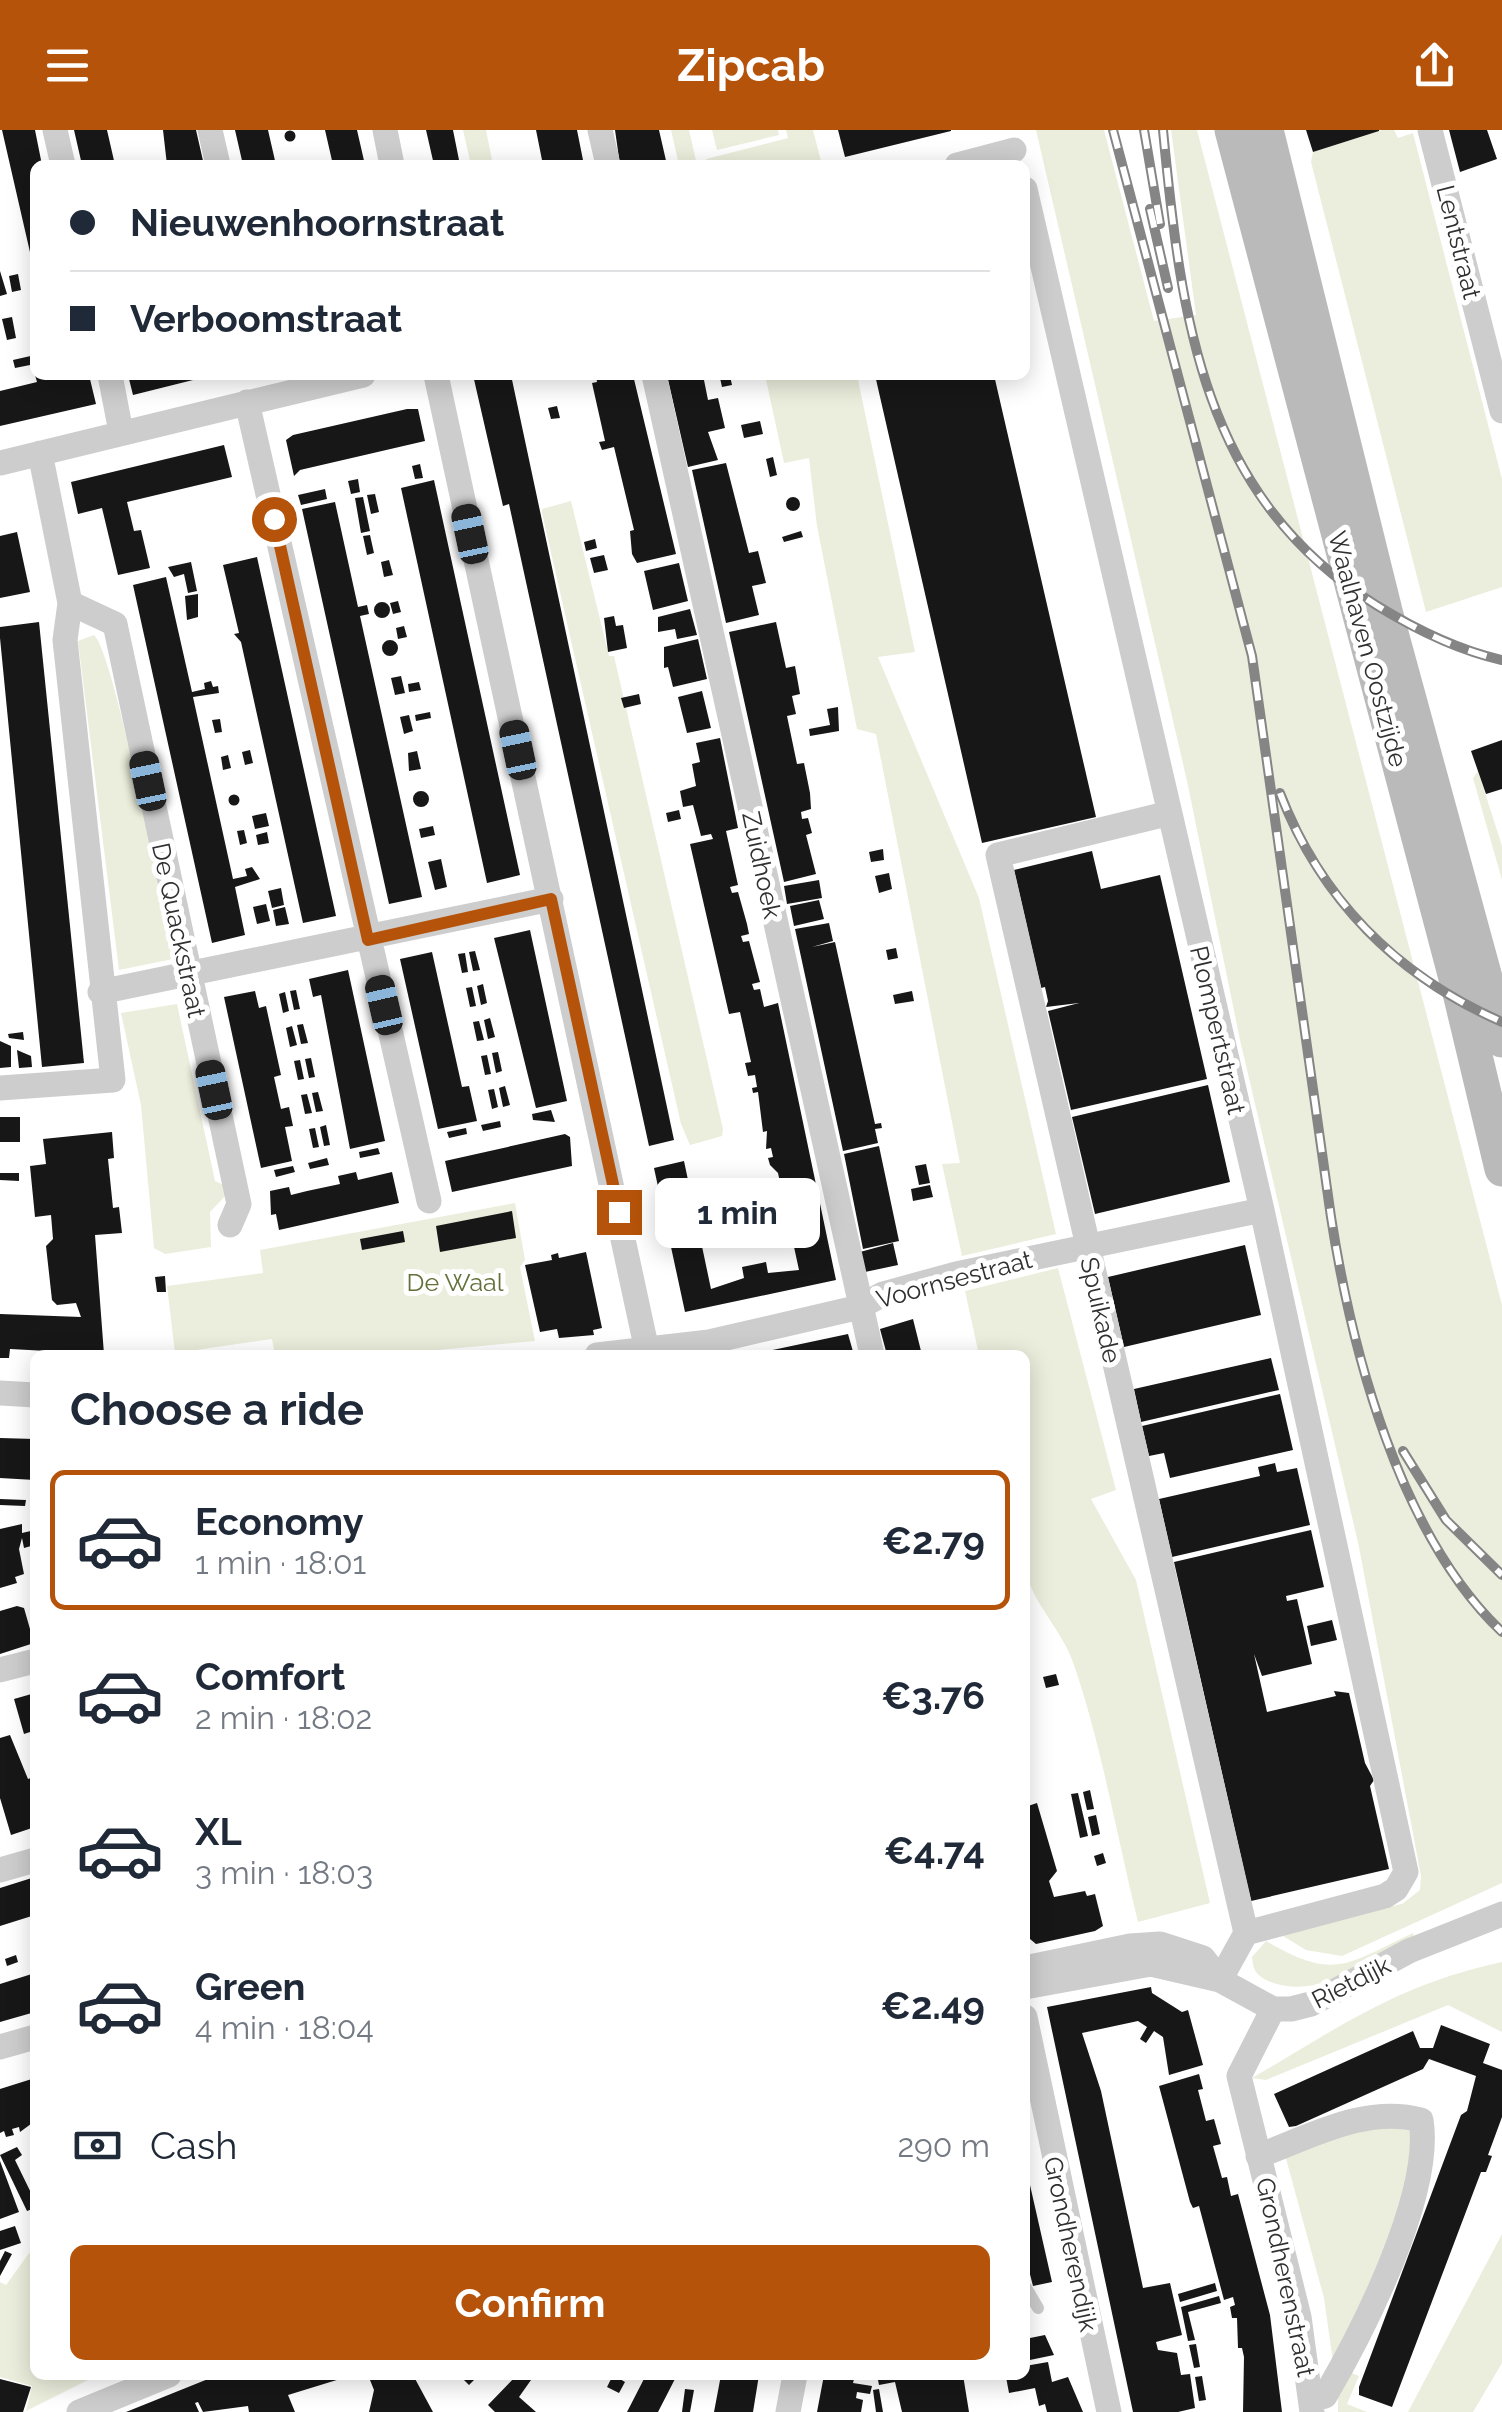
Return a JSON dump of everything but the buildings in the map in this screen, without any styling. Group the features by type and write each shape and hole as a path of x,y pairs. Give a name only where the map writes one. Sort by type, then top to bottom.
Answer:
{"main road":[{"name":"Waalhaven Oostzijde","path":"1232,130 1466,961 1498,1011"},
{"name":"Waalhaven Oostzijde","path":"1266,130 1385,610 1466,961 1475,1065 1502,1169"}],"street":[{"path":"55,130 62,160"},
{"path":"210,130 217,160"},
{"path":"385,130 391,160"},
{"path":"600,130 607,160"},
{"name":"Lentstraat","path":"1430,130 1502,412"},
{"path":"974,160 1014,148"},
{"name":"Plompertstraat","path":"1030,212 1166,814 1262,1210 1406,1872 1396,1889 1386,1896 1246,1934"},
{"path":"111,380 121,432"},
{"path":"0,463 260,392 333,380"},
{"path":"437,380 647,1350"},
{"name":"Zuidhoek","path":"655,380 871,1350"},
{"path":"260,392 368,940 429,1201"},
{"path":"0,1088 112,1080 65,640 70,603 40,453"},
{"name":"De Quackstraat","path":"70,603 114,624 238,1204 230,1225"},
{"name":"Spuikade","path":"1166,814 998,855 1246,1934"},
{"path":"100,992 368,940 551,899"},
{"path":"1475,1065 1475,1044 1498,1011"},
{"name":"Voornsestraat","path":"665,1350 860,1307 883,1294 956,1274 1262,1210"},
{"path":"0,1393 30,1395"},
{"path":"0,1670 30,1662"},
{"path":"0,1870 30,1861"},
{"name":"Rietdijk","path":"1273,2009 1311,2004 1410,1951 1496,1921"},
{"path":"1220,1980 1246,1934"},
{"path":"1030,1967 1130,1946 1160,1944 1203,1958 1220,1980"},
{"path":"1030,1987 1152,1964 1220,1980 1273,2009"},
{"name":"Grondherenstraat","path":"1258,2156 1346,2123 1392,2112 1420,2120 1425,2147 1394,2251 1355,2344 1325,2396 1312,2406 1299,2318 1258,2156 1240,2076 1273,2009"},
{"path":"0,2047 30,2038"},
{"name":"Grondherendijk","path":"1030,2044 1109,2412"},
{"path":"79,2412 158,2380"},
{"path":"788,2412 794,2380"}],"lane":[{"path":"1030,2294 1038,2308"}],"green space":[{"path":"463,130 486,130 492,160 470,160"},
{"path":"671,130 689,130 696,160 678,160"},
{"path":"712,130 778,130 779,135 717,150"},
{"path":"786,130 813,130 821,160 706,160 706,159 788,138"},
{"path":"1036,130 1104,130 1154,321 1196,315 1171,130 1197,130 1502,1305 1502,1883 1342,1956 1306,1950 1283,1936 1283,1930 1402,1904 1420,1890 1421,1876 1359,1547 1240,1040 1187,781"},
{"path":"1382,130 1394,130 1398,138 1413,133 1502,479 1502,587 1426,612 1311,162 1313,152"},
{"path":"766,380 858,380 915,652 878,657 979,898 1056,1234 962,1256 942,1164 960,1163 876,734 857,729 817,526 809,458 784,463"},
{"path":"571,501 609,656 614,656 723,1129 722,1136 690,1145 681,1124 542,513 542,509"},
{"path":"94,635 103,652 126,733 173,959 119,970 78,641"},
{"path":"1478,771 1502,846 1502,880 1473,778"},
{"path":"177,1004 215,1181 226,1186 228,1193 210,1212 211,1247 165,1254 154,1248 141,1105 121,1013"},
{"name":"De Waal","path":"515,1203 525,1260 520,1267 535,1341 438,1350 274,1350 272,1339 175,1350 167,1286 263,1273 260,1250"},
{"path":"1058,1268 1116,1490 1091,1499 1136,1580 1210,1903 1138,1922 1084,1696 1062,1640 1030,1584 1030,1350 978,1350 965,1291"},
{"path":"1413,1933 1414,1937 1362,1967 1307,1986 1268,1981 1256,1972 1252,1962 1266,1941 1308,1961 1340,1964"},
{"path":"1502,1962 1502,2032 1448,2005 1266,2080 1252,2078 1401,1995"},
{"path":"1397,2122 1413,2133 1416,2144 1391,2242 1334,2369 1324,2298 1285,2155 1325,2137"},
{"path":"1502,2234 1502,2363 1473,2412 1408,2412"},
{"path":"30,2252 30,2380 88,2380 26,2411 32,2386 0,2377 0,2282 6,2285"},
{"path":"1349,2372 1359,2376 1347,2404 1367,2412 1338,2412 1338,2390"}],"railway":[{"path":"1113,130 1252,656 1331,1217 1352,1326 1386,1439 1409,1494 1435,1545 1466,1592 1502,1632"},
{"path":"1144,130 1160,224"},
{"path":"1163,130 1179,268 1192,334 1211,397 1237,457 1272,512 1318,561 1376,605 1437,638 1502,660"},
{"path":"1150,209 1168,288"},
{"path":"1280,793 1317,867 1367,930 1429,982 1502,1022"},
{"path":"1403,1451 1446,1520 1502,1575"}],"route":[{"path":"274,519 368,940 551,899 619,1212"}]}
